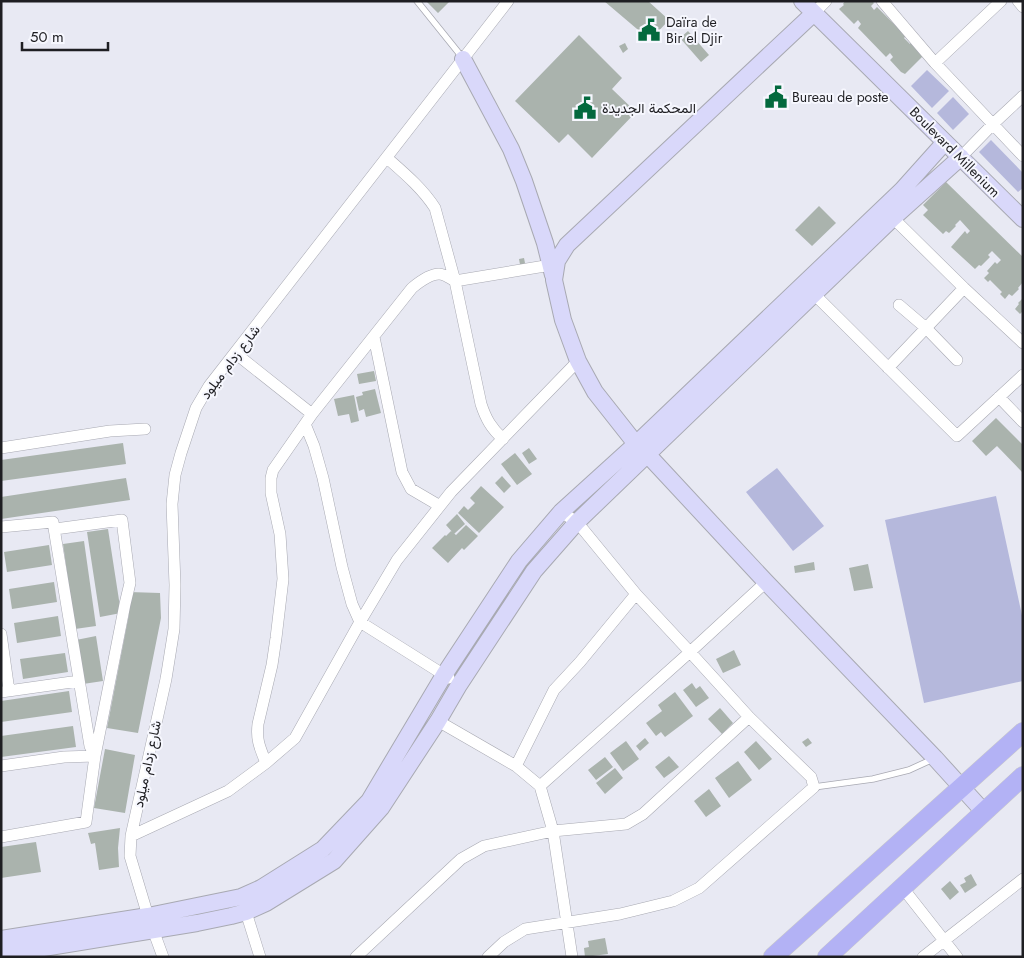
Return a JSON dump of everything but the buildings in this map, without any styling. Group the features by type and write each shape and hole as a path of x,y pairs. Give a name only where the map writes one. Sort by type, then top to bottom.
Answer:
{"main road":[{"name":"Boulevard Millenium","path":"802,1 1023,219"},
{"path":"552,273 557,260 567,245 814,13"},
{"path":"463,59 514,157 530,200 552,273 563,320 578,361 595,392 641,449 962,786 984,812"},
{"path":"1,939 151,923 197,923 246,912 266,903 334,861 381,808 534,571 641,449 902,190 945,142"},
{"path":"1,955 151,923 241,897 261,888 323,849 369,801 444,675 519,561 561,512 641,449 814,294 893,218 961,157"},
{"path":"773,957 1023,732"},
{"path":"827,957 1023,776"}],"street":[{"name":"شارع زدام ميلود","path":"164,957 130,856 131,836 166,678 174,629 175,585 172,504 175,475 196,408 209,386 508,1"},
{"path":"814,13 826,1"},
{"path":"935,63 1001,1"},
{"path":"1018,1 1023,7"},
{"path":"884,2 935,63 1023,156"},
{"path":"961,157 1023,96"},
{"path":"387,158 419,187 429,198 434,208 454,281 481,404 487,420 502,439"},
{"path":"893,218 1023,343"},
{"path":"266,763 257,733 273,656 282,579 280,534 271,478 277,463 312,414 416,285 433,275 440,274 454,281 552,273"},
{"path":"888,368 964,288"},
{"path":"814,294 957,436 1023,375"},
{"path":"899,305 926,328 958,360"},
{"path":"374,337 402,472 411,489 440,506"},
{"path":"235,353 312,414"},
{"path":"131,836 228,791 266,763 295,738 360,622 398,560 451,492 578,361"},
{"path":"999,397 1023,422"},
{"path":"305,424 314,446 323,478 342,567 352,604 360,622 459,685"},
{"path":"1,448 110,431 145,429"},
{"path":"488,957 504,942 525,929 620,914 673,901 699,888 814,787 811,777 749,717 636,594 577,522 561,512"},
{"path":"1,837 86,822 95,756 130,583 122,520 55,529"},
{"path":"1,527 54,522 90,746 95,756"},
{"path":"540,786 766,582"},
{"path":"516,766 554,690 580,662 636,594"},
{"path":"1,634 5,691 79,681"},
{"path":"356,957 461,859 484,846 553,831 626,824 643,814 749,717"},
{"path":"438,721 516,766 540,786 553,831 572,957"},
{"path":"1,766 64,757 95,756"},
{"path":"923,957 1023,879"},
{"path":"902,887 957,957"},
{"path":"246,912 260,957"}],"lane":[{"path":"417,1 463,59"},
{"path":"814,787 873,778 909,770 935,758"}],"shaded area":[{"path":"927,70 949,91 932,108 911,86"},
{"path":"953,97 969,114 953,130 937,113"},
{"path":"991,140 1023,173 1023,188 1018,192 979,152"},
{"path":"777,468 824,526 793,551 746,492"},
{"path":"996,496 1023,620 1023,681 924,703 885,520"}],"place":[{"name":"Daïra de Bir el Djir","path":"649,30"},
{"name":"Bureau de poste","path":"776,97"},
{"name":"المحكمة الجديدة","path":"585,108"}]}
